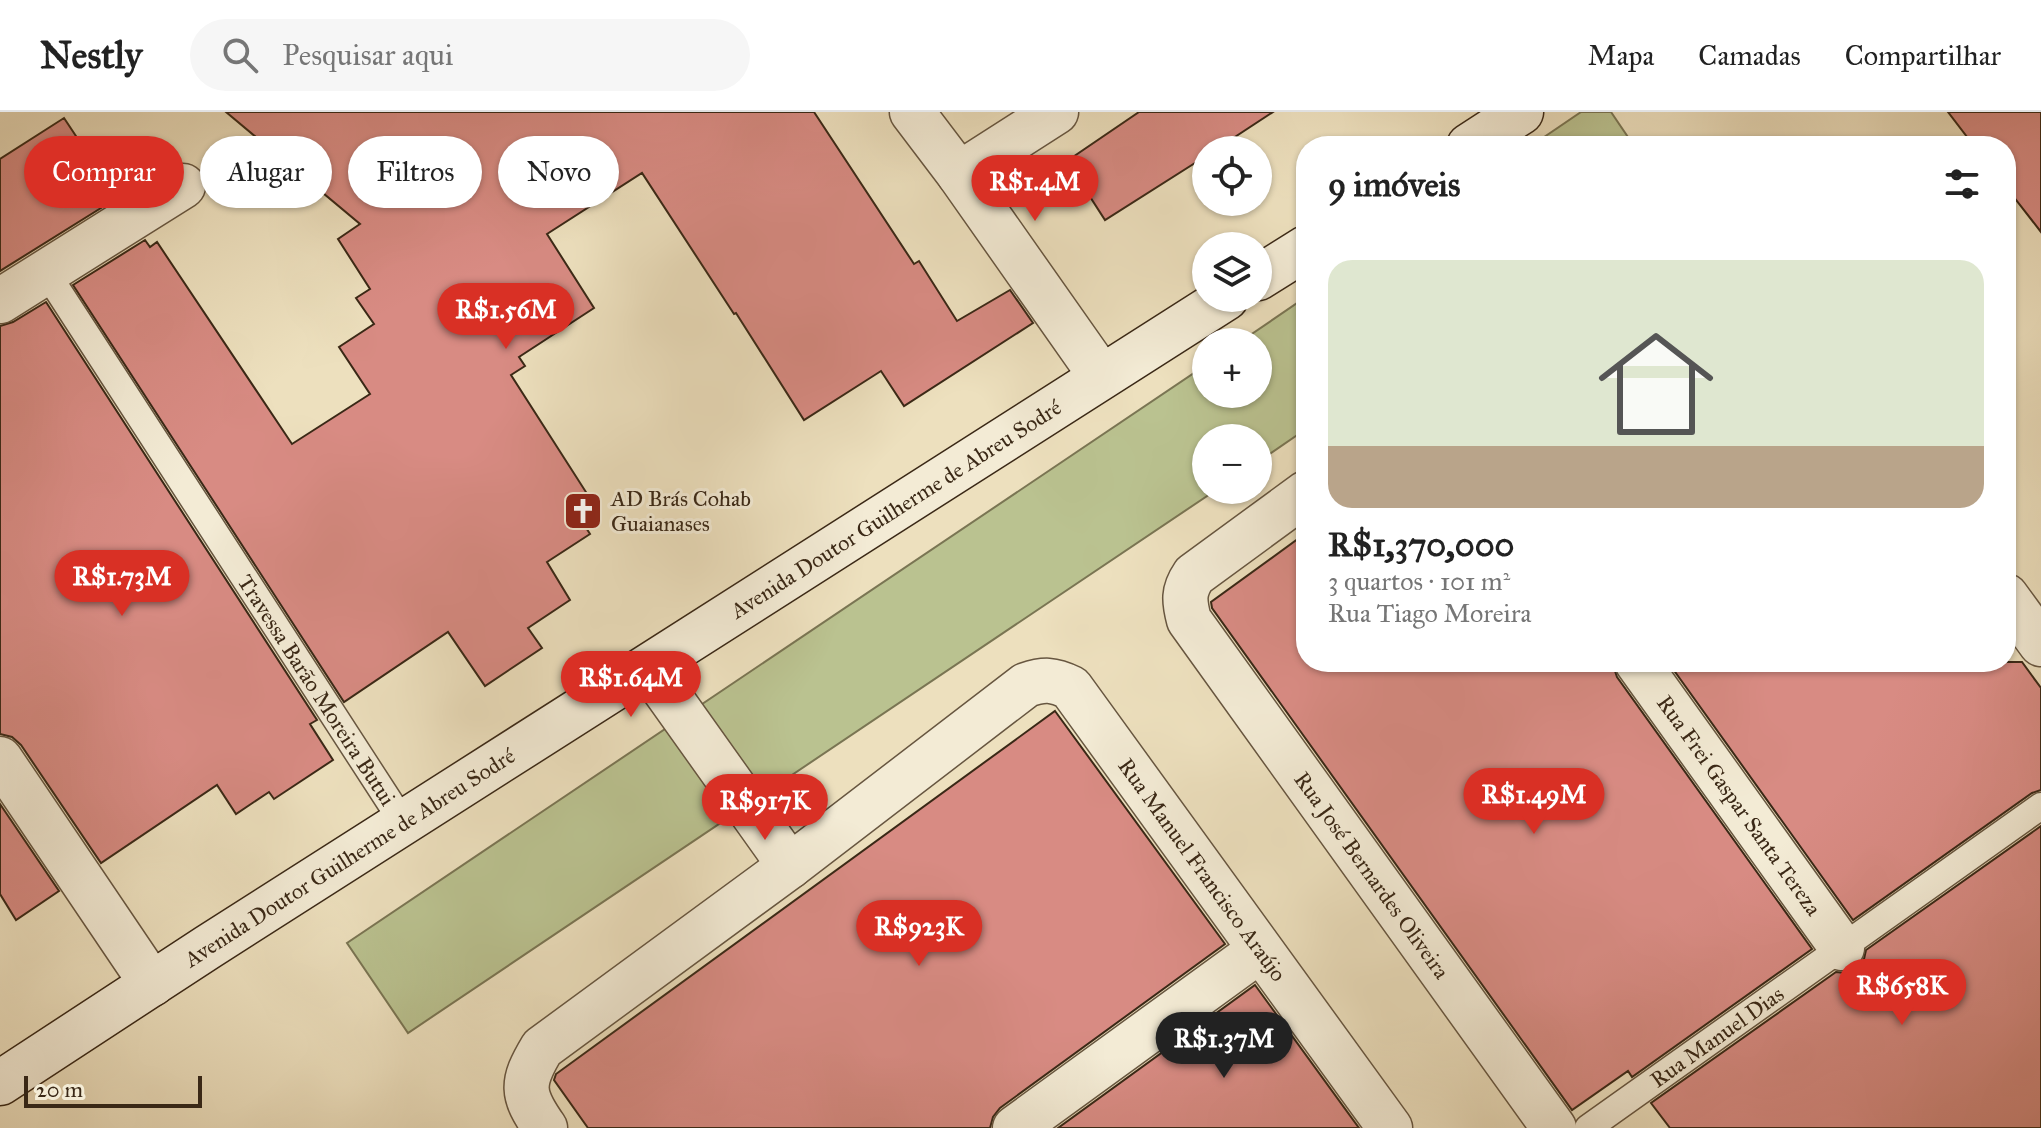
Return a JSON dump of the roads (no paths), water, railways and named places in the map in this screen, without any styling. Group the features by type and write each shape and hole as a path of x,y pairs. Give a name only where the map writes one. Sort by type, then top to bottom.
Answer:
{"street":[{"path":"912,112 1101,376"},
{"path":"959,174 1056,112"},
{"path":"1484,136 1521,112"},
{"path":"0,301 148,208"},
{"path":"1272,269 1296,254"},
{"name":"Avenida Doutor Guilherme de Abreu Sodré","path":"0,1083 1204,312"},
{"name":"Rua José Bernardes Oliveira","path":"1296,500 1194,575 1186,587 1184,601 1189,620 1554,1128"},
{"path":"2016,610 2041,644"},
{"path":"545,1128 528,1104 525,1086 529,1069 542,1048 790,866 649,668"},
{"name":"Rua Frei Gaspar Santa Tereza","path":"1644,672 1842,948"},
{"name":"Rua Manuel Francisco Araújo","path":"790,866 1026,685 1044,679 1058,681 1071,688 1390,1128"},
{"path":"0,759 152,984"},
{"path":"1015,1128 1260,950"}],"lane":[{"name":"Travessa Barão Moreira Butui","path":"46,272 404,824"},
{"name":"Rua Manuel Dias","path":"1588,1128 2041,806"}],"place":[{"name":"AD Brás Cohab Guaianases","path":"583,511"}]}
